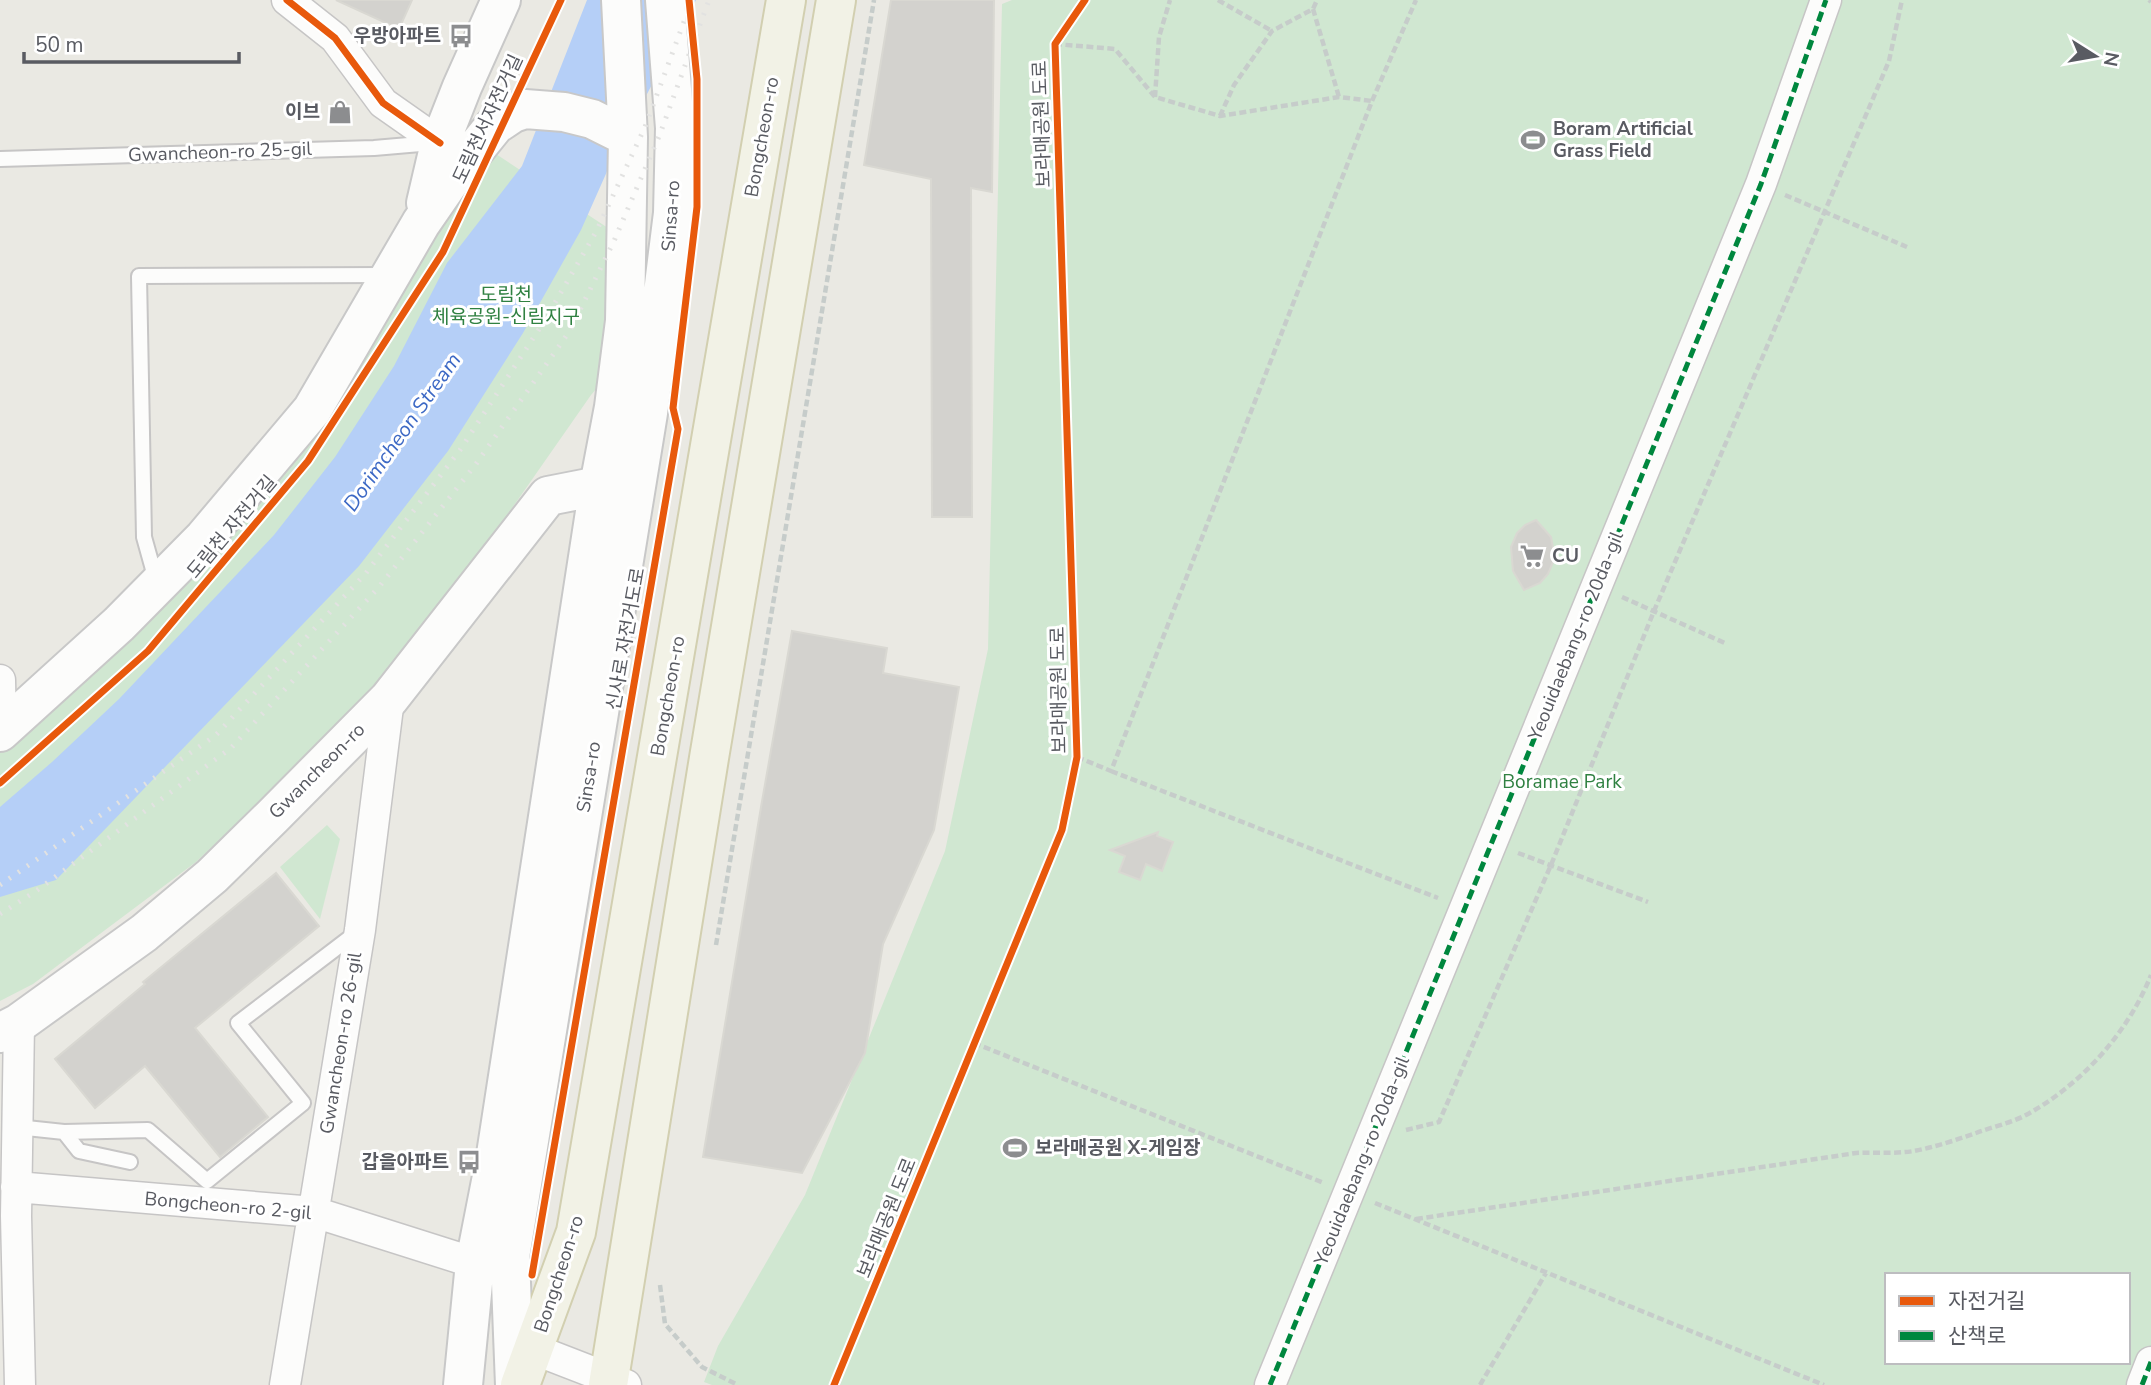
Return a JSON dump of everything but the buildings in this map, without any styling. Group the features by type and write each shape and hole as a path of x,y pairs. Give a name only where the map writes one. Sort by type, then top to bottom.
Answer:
{"main road":[{"path":"421,223 440,143 501,0"},
{"name":"Sinsa-ro","path":"463,1385 475,1263 495,1161 599,486 631,410 625,321 628,137 621,0"},
{"name":"Sinsa-ro","path":"524,1345 510,1257 631,410 673,213 675,128 665,0"},
{"name":"Bongcheon-ro","path":"518,1385 524,1345 576,1232 786,0"},
{"path":"615,1383 709,758 836,0"},
{"path":"1,732 119,624 204,538 312,410 421,223 452,178 495,125 513,113 525,109 592,119 628,137"},
{"name":"Gwancheon-ro","path":"10,1028 144,933 212,876 389,699 548,496 599,486"}],"street":[{"path":"287,0 335,38 383,103 440,143"},
{"name":"Yeouidaebang-ro 20da-gil","path":"1270,1385 1761,184 1826,0"},
{"path":"0,680 1,732"},
{"name":"Gwancheon-ro 26-gil","path":"285,1385 360,930 389,699"},
{"path":"10,1028 16,1128 11,1207 13,1343 20,1385"},
{"name":"Bongcheon-ro 2-gil","path":"11,1207 314,1212 475,1263"},
{"path":"524,1345 615,1383"},
{"path":"2142,1385 2151,1362"}],"lane":[{"name":"Gwancheon-ro 25-gil","path":"0,159 374,148 440,143"},
{"path":"157,585 144,537 139,276 392,274"},
{"path":"16,1128 64,1132 148,1130 207,1181 303,1102 238,1023 360,930"},
{"path":"64,1132 79,1151 130,1162"}],"path":[{"path":"716,947 874,0"},
{"path":"1155,97 1159,37 1170,0"},
{"path":"1218,0 1272,31"},
{"path":"1220,116 1234,85 1272,31 1313,9 1317,0"},
{"path":"1111,771 1372,102 1416,0"},
{"path":"1371,1138 1439,1122 1551,865 1654,611 1889,61 1902,0"},
{"path":"1313,9 1339,97"},
{"path":"1055,44 1115,50 1155,97 1220,116 1339,97 1372,102"},
{"path":"1761,184 1906,247"},
{"path":"1597,585 1727,644"},
{"path":"1077,757 1465,908"},
{"path":"1491,843 1648,902"},
{"path":"1415,1219 1856,1153 1912,1151 1948,1143 2023,1116 2059,1094 2089,1068 2119,1031 2144,992 2151,975"},
{"path":"969,1056 979,1030"},
{"path":"974,1043 1824,1385"},
{"path":"1480,1385 1546,1273"},
{"path":"659,1278 665,1324 702,1367 738,1385"},
{"path":"699,1376 702,1367"}],"green space":[{"name":"Boramae Park","path":"1012,0 2151,0 2151,1385 712,1385 704,1382 718,1346 805,1195 945,851 988,649 1002,4"},
{"name":"도림천 체육공원-신림지구","path":"458,129 658,261 640,338 591,395 487,544 384,684 196,862 33,984 0,1001 0,737 315,422"},
{"path":"327,825 340,839 320,919 280,867"}],"water":[{"name":"Dorimcheon Stream","path":"587,0 696,0 609,167 581,230 523,333 448,451 359,566 56,880 0,897 0,807 119,699 274,535 335,457 394,366 447,263 522,166"}],"railway":[{"path":"0,885 216,735 366,573 460,450 545,320 596,232 645,127 692,0"},
{"path":"0,914 36,891 231,748 379,587 476,464 569,332 614,241 660,134 709,0"}],"marked path":[{"path":"1270,1385 1761,184 1826,0"},
{"path":"2142,1385 2151,1362"}],"cycle path":[{"path":"287,0 335,38 383,103 440,143"},
{"name":"도림천서자전거길","path":"0,783 148,651 308,461 443,252 561,0"},
{"name":"신사로 자전거도로","path":"532,1275 678,429 673,408 697,207 697,79 689,0"},
{"name":"보라매공원 도로","path":"834,1385 1062,830 1077,757 1055,44 1085,0"}],"place":[{"name":"우방아파트","path":"461,36"},
{"name":"이브","path":"340,112"},
{"name":"Boram Artificial Grass Field","path":"1533,140"},
{"name":"CU","path":"1532,556"},
{"name":"보라매공원 X-게임장","path":"1015,1148"},
{"name":"갑을아파트","path":"469,1162"}]}
